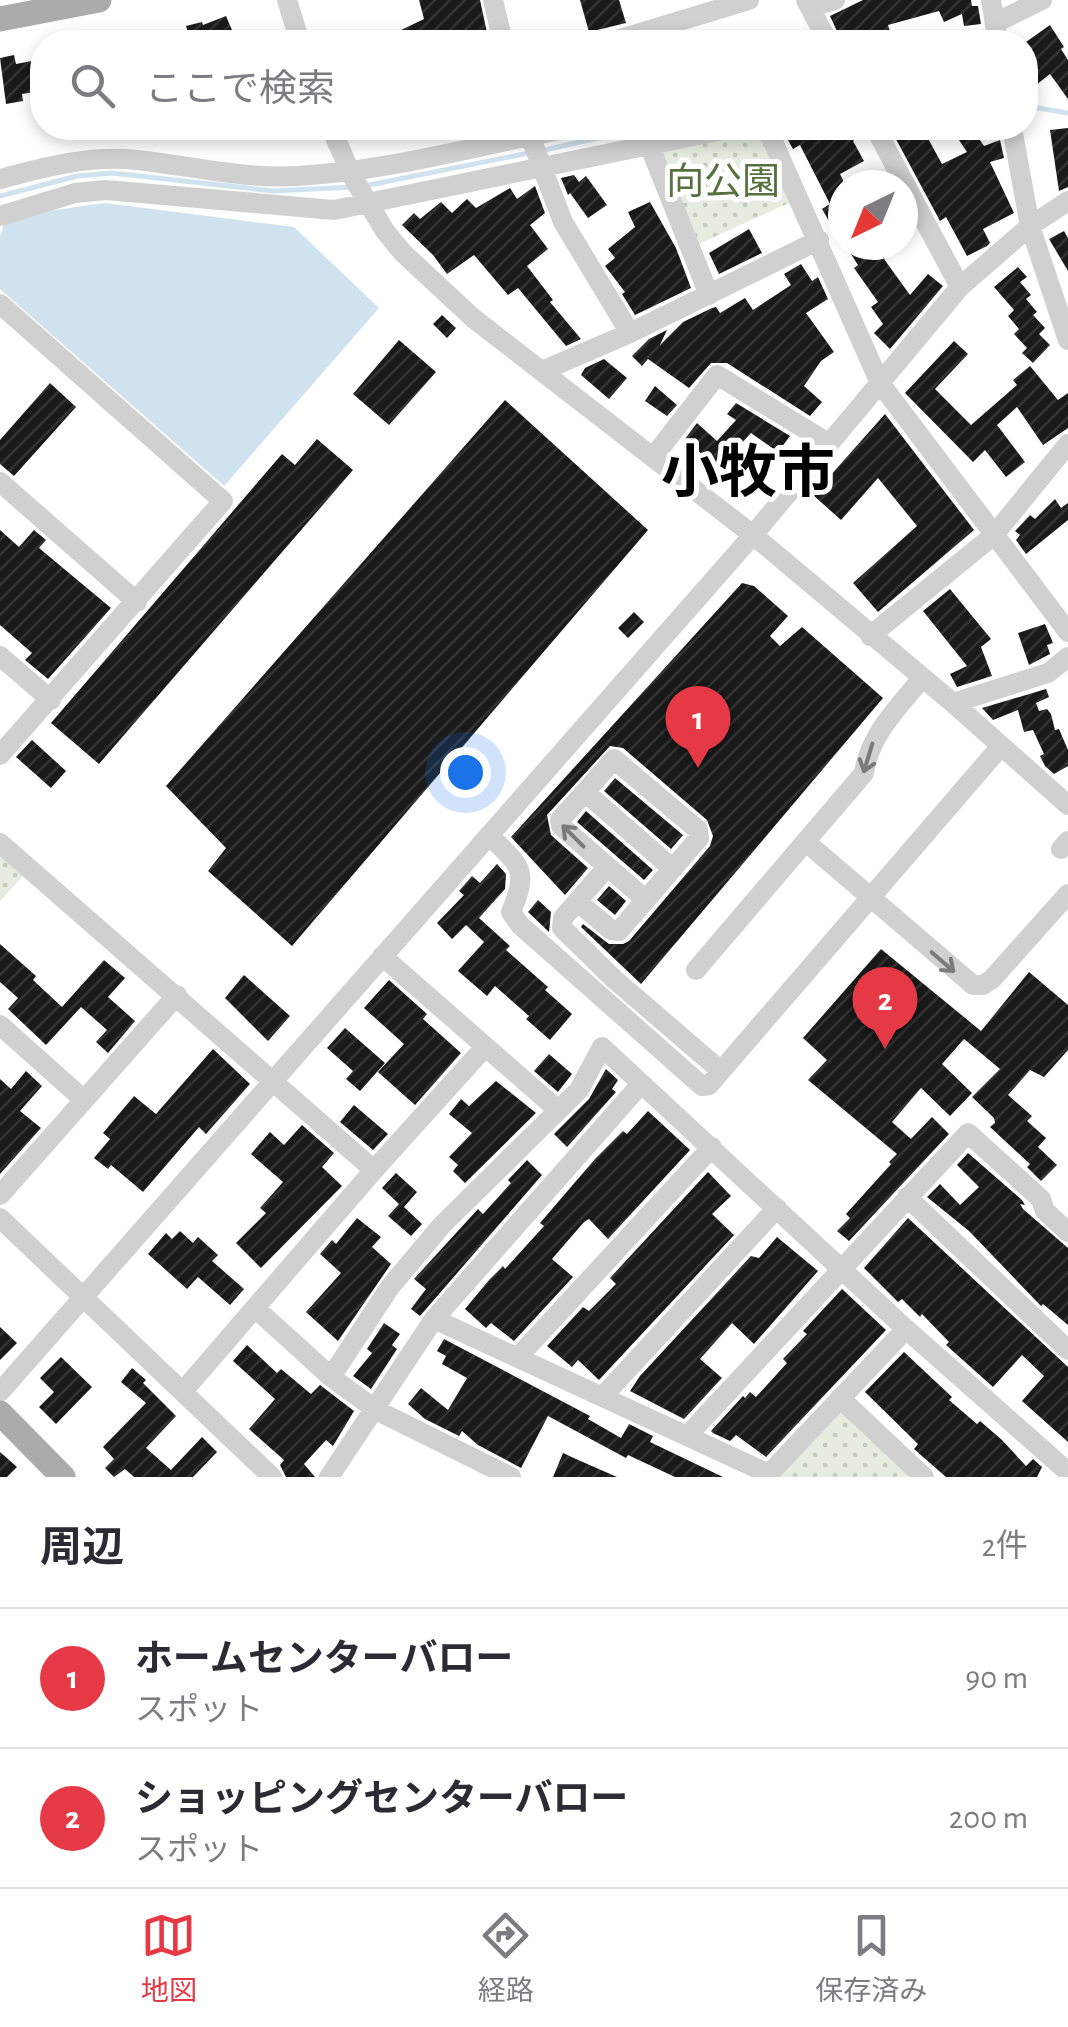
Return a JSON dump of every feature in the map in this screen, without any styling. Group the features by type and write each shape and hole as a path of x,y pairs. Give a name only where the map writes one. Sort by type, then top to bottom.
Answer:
{"main road":[{"path":"0,19 40,5 99,0"},
{"path":"0,1413 63,1477"}],"street":[{"path":"286,0 296,30"},
{"path":"494,0 500,30"},
{"path":"650,30 749,0"},
{"path":"822,30 808,3 836,0"},
{"path":"991,0 996,30"},
{"path":"1000,30 1042,0"},
{"path":"336,140 368,205 403,253 472,318 654,456 1065,797"},
{"path":"0,179 80,161 134,160 258,176 351,173 502,140"},
{"path":"532,140 563,222 630,333"},
{"path":"0,216 41,201 106,190 334,210 680,140"},
{"path":"772,140 880,383 1068,632"},
{"path":"881,140 960,287"},
{"path":"1014,140 1030,226 1068,340"},
{"path":"650,147 709,295"},
{"path":"0,1392 753,536 960,287 1030,226 1068,201"},
{"path":"542,371 630,333 818,240"},
{"path":"0,304 224,500 0,755"},
{"path":"654,456 717,374 828,443"},
{"path":"870,636 994,535 1068,444"},
{"path":"0,482 137,602"},
{"path":"0,656 51,700"},
{"path":"952,703 1048,672 1068,657"},
{"path":"696,970 864,773 867,754 876,736 922,678"},
{"path":"489,835 519,868 523,884 511,912 520,926 702,1086 721,1071 1001,746"},
{"path":"578,902 615,932 646,900 700,838 698,830 614,760 560,820 561,826 646,900"},
{"path":"585,792 673,869"},
{"path":"0,842 374,1170"},
{"path":"806,842 966,982 983,985 1068,894"},
{"path":"607,867 563,918 562,928 721,1071"},
{"path":"382,956 558,1110"},
{"path":"0,1195 178,995"},
{"path":"0,1025 84,1100"},
{"path":"331,1376 390,1287 442,1225 579,1090 602,1046 906,1329 1068,1472"},
{"path":"184,1390 486,1047"},
{"path":"329,1477 434,1319 641,1084"},
{"path":"688,1435 968,1133 1041,1199 1045,1211 1068,1232"},
{"path":"518,1357 712,1147"},
{"path":"907,1197 1068,1350"},
{"path":"603,1396 777,1208"},
{"path":"0,1218 272,1477"},
{"path":"255,1308 331,1376 376,1410 512,1477"},
{"path":"434,1319 770,1474 906,1329"},
{"path":"840,1398 924,1477"}],"green space":[{"name":"向公園","path":"707,140 764,140 791,202 699,244 660,151"},
{"path":"0,855 23,876 0,901"},
{"path":"842,1406 915,1477 778,1477"}],"water":[{"path":"105,203 294,227 379,308 224,486 0,289 0,237 4,224 34,213"}],"building":[{"path":"419,0 480,0 486,30 401,30 424,19"},
{"path":"580,0 619,0 626,23 588,30"},
{"path":"863,0 971,0 972,6 978,6 981,24 964,26 962,14 944,22 939,11 888,25 889,30 836,30 830,16"},
{"path":"226,16 232,30 187,30 186,26 202,22 203,25"},
{"path":"1050,25 1064,47 1061,49 1068,60 1068,99 1050,74 1038,83 1038,34"},
{"path":"14,55 16,64 30,61 30,93 22,94 23,101 6,104 0,58"},
{"path":"1068,128 1068,187 1059,191 1050,130"},
{"path":"788,140 854,140 864,161 847,170 828,170 828,200 800,145 793,149"},
{"path":"896,140 929,140 942,164 967,152 959,140 980,140 984,146 1000,140 1004,158 990,162 1014,213 983,229 990,243 967,256 946,217 940,221 918,180 918,170 913,170"},
{"path":"574,175 579,182 586,176 607,205 588,218 568,195 561,178"},
{"path":"535,186 545,213 530,225 548,249 527,266 581,339 566,346 518,288 508,295 474,255 447,274 402,225 414,213 420,219 441,202 452,213 467,199 476,208 510,188 517,199"},
{"path":"650,202 676,248 691,288 635,315 622,294 625,292 605,266 615,258 608,249 635,227 628,212"},
{"path":"749,229 762,253 719,274 709,253"},
{"path":"1064,231 1068,238 1068,271 1049,239"},
{"path":"855,260 885,260 910,295 928,274 943,286 890,349 874,333 883,324 871,307 878,302 854,268 858,265"},
{"path":"801,264 812,281 818,277 828,299 806,313 834,352 821,361 804,386 822,402 810,416 727,363 711,363 689,388 648,359 642,366 632,356 649,339 667,330 660,345 683,322 712,308 720,313 745,298 753,310 791,285 784,274"},
{"path":"1018,267 1027,277 1020,282 1031,295 1026,299 1037,312 1033,315 1045,328 1039,334 1050,345 1033,363 1022,353 1027,348 1014,334 1019,329 1008,316 1014,310 994,287"},
{"path":"442,315 456,328 447,338 433,324"},
{"path":"399,340 436,372 389,425 353,394"},
{"path":"954,341 968,354 935,389 971,425 1017,385 1013,380 1030,366 1058,400 1068,393 1068,428 1043,445 1017,407 997,425 1025,462 1006,477 985,450 973,462 905,393"},
{"path":"604,359 627,378 609,399 581,375 585,368"},
{"path":"50,383 76,407 14,476 0,464 0,440"},
{"path":"655,386 677,405 667,416 645,401"},
{"path":"505,400 648,530 292,946 208,871 226,848 166,786"},
{"path":"736,403 790,436 778,452 751,433 714,474 700,460 704,456 685,439 697,423 717,441 736,420 727,414"},
{"path":"885,414 974,530 878,612 853,583 917,526 878,478 841,520 813,495"},
{"path":"317,439 353,470 99,764 51,723 282,454 295,465"},
{"path":"1055,499 1061,508 1068,503 1068,520 1026,554 1015,531 1030,515 1035,519"},
{"path":"0,530 19,547 34,530 46,540 39,548 111,608 48,679 25,660 32,653 0,625"},
{"path":"742,583 754,586 788,616 770,636 780,646 802,627 883,698 641,984 581,927 583,924 609,944 629,941 710,846 713,836 707,820 623,748 610,746 547,815 551,835 588,868 565,895 511,837"},
{"path":"950,589 991,639 981,647 992,676 957,687 950,674 967,666 923,611"},
{"path":"634,612 644,622 628,638 618,628"},
{"path":"1045,624 1053,643 1047,645 1050,654 1029,665 1018,633"},
{"path":"1046,689 1049,697 1036,703 1039,711 1047,709 1051,714 1055,730 1059,729 1068,750 1068,766 1054,774 1040,756 1044,754 1033,730 1024,732 1018,710 993,720 982,708"},
{"path":"32,740 66,771 51,788 16,757"},
{"path":"615,778 683,835 671,849 604,791"},
{"path":"586,811 653,870 644,880 577,822"},
{"path":"497,864 506,874 505,889 479,918 572,1014 550,1040 495,986 487,996 458,971 484,942 466,925 452,939 437,923 464,895 459,891 472,876 480,883"},
{"path":"609,886 626,901 615,915 597,900"},
{"path":"538,900 551,912 549,932 528,912"},
{"path":"0,944 36,976 33,980 62,1007 104,960 125,978 108,997 135,1021 108,1053 96,1042 107,1030 81,1007 46,1045 8,1009 18,998 0,982"},
{"path":"881,949 981,1031 1029,972 1068,1005 1068,1050 1044,1077 1030,1070 1008,1095 1032,1116 1027,1121 1046,1138 1038,1147 1057,1165 1041,1181 1027,1167 1030,1164 990,1127 994,1118 972,1097 1000,1069 964,1039 942,1064 972,1093 950,1116 921,1088 892,1122 911,1139 932,1117 949,1134 849,1241 837,1231 850,1218 846,1214 897,1154 808,1080 827,1060 803,1038"},
{"path":"244,975 290,1016 268,1041 225,998"},
{"path":"389,980 427,1014 423,1019 461,1053 415,1105 378,1072 404,1044 364,1008"},
{"path":"345,1028 385,1063 360,1091 346,1079 353,1071 327,1048"},
{"path":"213,1049 250,1084 206,1134 199,1127 143,1192 111,1165 108,1169 94,1158 110,1139 103,1133 134,1096 156,1114"},
{"path":"549,1054 572,1074 558,1092 534,1071"},
{"path":"606,1069 618,1080 612,1089 616,1092 567,1147 554,1134 589,1099"},
{"path":"26,1071 42,1086 20,1111 41,1128 0,1174 0,1079 11,1089"},
{"path":"496,1081 536,1113 465,1183 453,1171 458,1165 449,1157 472,1133 449,1114 461,1099 469,1106"},
{"path":"354,1105 388,1134 373,1150 340,1122"},
{"path":"648,1111 690,1150 608,1239 589,1219 584,1222 552,1259 573,1277 514,1341 491,1323 486,1328 465,1309 544,1226 540,1223 595,1159"},
{"path":"302,1125 334,1153 322,1167 342,1186 261,1268 236,1243 266,1213 260,1208 283,1182 251,1154 270,1132 284,1145"},
{"path":"968,1153 1022,1200 1023,1209 1068,1248 1068,1325 1041,1306 969,1231 927,1197 940,1184 960,1205 979,1187 957,1165"},
{"path":"527,1160 542,1175 420,1316 411,1309 426,1289 414,1279 478,1209 483,1214"},
{"path":"708,1172 731,1196 712,1214 734,1235 599,1380 578,1360 572,1367 547,1346 583,1307 589,1311 616,1284 610,1278"},
{"path":"396,1173 417,1192 404,1207 422,1224 411,1236 388,1216 399,1204 382,1188"},
{"path":"357,1218 381,1237 372,1247 391,1264 338,1341 306,1312 341,1273 320,1254 332,1240 336,1244"},
{"path":"908,1218 1068,1367 1068,1442 1022,1401 1044,1376 1022,1355 993,1387 946,1345 949,1342 922,1314 920,1317 902,1299 898,1302 864,1268"},
{"path":"180,1231 193,1243 198,1237 218,1255 212,1261 244,1289 230,1305 198,1277 187,1289 148,1254 166,1233 172,1239"},
{"path":"777,1237 818,1271 754,1344 732,1323 700,1359 722,1378 684,1419 630,1391 751,1256 759,1258"},
{"path":"842,1289 886,1330 766,1457 736,1435 730,1441 713,1433 743,1396 750,1392 756,1397 787,1363 783,1359 807,1334 803,1331"},
{"path":"384,1323 400,1334 392,1345 397,1349 371,1389 353,1376 372,1353 367,1349"},
{"path":"0,1327 17,1343 0,1360"},
{"path":"444,1339 590,1416 588,1419 621,1438 629,1424 653,1436 650,1442 723,1477 675,1477 628,1455 626,1458 548,1416 521,1468 478,1445 462,1431 459,1436 425,1419 408,1404 421,1388 448,1410 467,1378 442,1364 446,1356 437,1351"},
{"path":"247,1345 277,1373 281,1369 311,1394 320,1385 354,1411 333,1446 326,1440 304,1464 315,1477 286,1477 280,1465 284,1460 249,1429 275,1399 233,1361"},
{"path":"904,1352 952,1397 949,1400 977,1424 980,1421 1026,1466 1033,1459 1042,1467 1037,1477 946,1477 914,1449 918,1444 865,1392"},
{"path":"61,1357 92,1387 56,1424 39,1407 54,1392 40,1378"},
{"path":"132,1368 176,1416 146,1448 171,1470 202,1437 217,1452 193,1477 134,1477 125,1469 114,1477 105,1468 114,1459 103,1447 146,1403 121,1382"},
{"path":"0,1452 17,1467 7,1477 0,1477"},
{"path":"563,1453 576,1459 617,1477 553,1477"}],"waterway":[{"path":"1038,108 1068,113"},
{"path":"540,151 589,140"},
{"path":"364,186 529,153"},
{"path":"0,196 77,176 112,173 273,191 353,187"}],"place":[{"name":"ホームセンターバロー","path":"698,768"},
{"name":"ショッピングセンターバロー","path":"885,1049"}],"district":[{"name":"小牧市","path":"748,475"}]}
